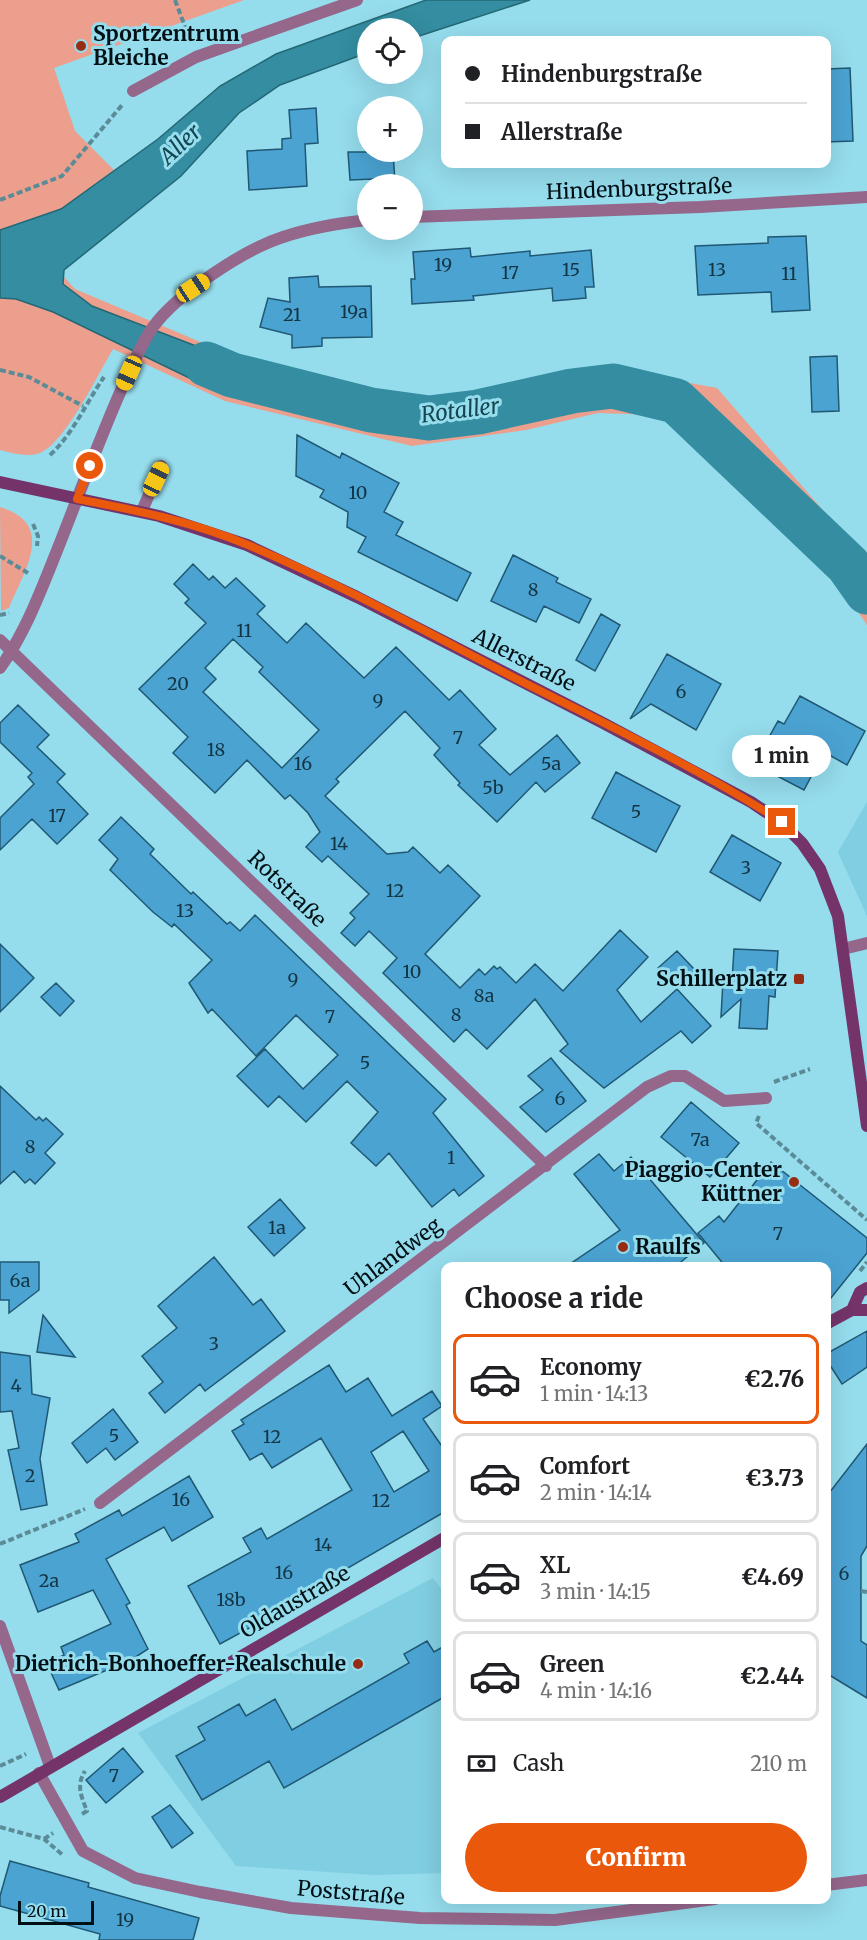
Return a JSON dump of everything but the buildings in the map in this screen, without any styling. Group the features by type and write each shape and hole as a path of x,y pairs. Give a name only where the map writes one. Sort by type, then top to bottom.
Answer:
{"street":[{"path":"134,91 196,57 357,0"},
{"name":"Hindenburgstraße","path":"423,217 700,207 867,197"},
{"path":"0,668 12,652 35,605 137,356 154,326 193,288 231,263 281,237 332,224 357,221"},
{"path":"142,511 161,466"},
{"name":"Allerstraße","path":"0,482 142,511 247,545 357,597 751,802 782,822 802,843 820,869 838,916 858,1053"},
{"name":"Rotstraße","path":"0,640 546,1166"},
{"path":"843,949 867,943"},
{"path":"858,1053 867,1070"},
{"path":"858,1053 867,1126"},
{"name":"Uhlandweg","path":"100,1503 647,1087 671,1076 685,1076 694,1079 724,1101 766,1098"},
{"path":"852,1310 860,1292 867,1288"},
{"path":"831,1321 852,1310 867,1310"},
{"name":"Oldaustraße","path":"0,1797 441,1540"},
{"path":"0,1626 50,1766"},
{"name":"Oldaustraße","path":"0,1788 39,1773"},
{"name":"Poststraße","path":"39,1773 83,1851 135,1878 200,1893 291,1908 420,1918 555,1920 677,1904"},
{"path":"831,1884 867,1880"}],"path":[{"path":"175,0 196,57"},
{"path":"0,200 62,176 134,91"},
{"path":"0,370 29,377 84,406"},
{"path":"50,454 69,433 84,406 108,373"},
{"path":"0,556 29,574"},
{"path":"810,1069 775,1081 756,1123 867,1220"},
{"path":"0,1544 100,1503"},
{"path":"861,1591 867,1592"},
{"path":"0,1766 43,1747"},
{"path":"0,1827 44,1839"}],"shaded area":[{"path":"0,0 244,0 54,68 75,131 114,170 61,209 15,224 75,289 224,352 358,389 429,404 594,373 647,375 717,388 867,561 867,625 847,596 700,441 658,415 598,413 526,430 412,446 225,401 113,349 69,425 47,449 28,455 0,450"},
{"path":"0,507 17,515 28,525 32,537 32,550 22,579 9,608 1,611"},
{"path":"867,802 867,916 838,852"},
{"name":"Dietrich-Bonhoeffer-Realschule","path":"433,1578 441,1588 441,1873 375,1875 236,1866 138,1733"}],"water":[{"path":"426,0 530,0 423,35 423,18 376,18"},
{"name":"Aller","path":"357,25 357,57 280,85 239,113 181,176 64,270 63,284 92,306 209,351 267,367 262,401 208,387 53,312 16,299 0,298 0,230 61,209 158,139 220,86 276,54"}],"waterway":[{"name":"Rotaller","path":"206,364 232,375 371,410 429,418 478,412 572,391 613,386 676,401 848,565 867,592"}],"place":[{"name":"Sportzentrum Bleiche","path":"81,46"},
{"name":"Schillerplatz","path":"799,979"},
{"name":"Piaggio-Center Küttner","path":"794,1182"},
{"name":"Raulfs","path":"623,1247"},
{"name":"Dietrich-Bonhoeffer-Realschule","path":"358,1664"}],"route":[{"path":"90,466 77,499 142,511 247,545 357,597 603,723 751,802 782,822"}]}
